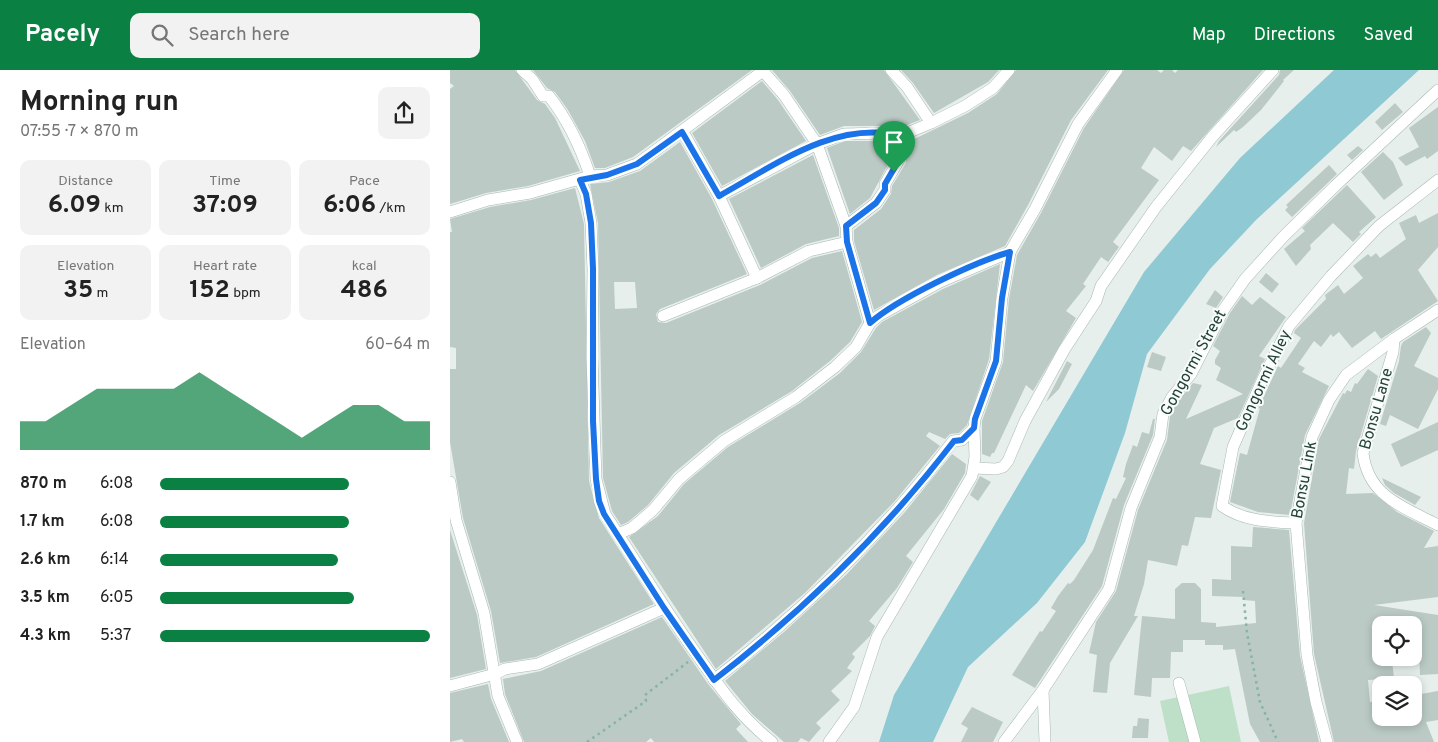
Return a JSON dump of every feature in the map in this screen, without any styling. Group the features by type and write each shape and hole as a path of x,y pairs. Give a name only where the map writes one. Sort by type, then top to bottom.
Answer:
{"street":[{"path":"522,70 532,79 543,96 549,96 567,123 585,178 593,256 592,357 596,479 604,514 664,608 714,680 737,711 772,742"},
{"path":"450,212 488,200 530,193 585,178 607,175 637,164 763,70 784,95 817,144 846,226 847,242 870,323"},
{"path":"891,70 907,87 931,123"},
{"path":"846,226 876,203 885,190 885,184 899,160 896,142 900,136 964,106 993,88 1009,70"},
{"path":"829,742 854,707 877,637 972,476 975,457 975,419 996,361 1002,298 1010,252 1036,209 1078,124 1117,70"},
{"path":"974,468 996,469 1003,467 1008,461 1025,421 1064,350 1096,302 1101,286 1156,207 1213,136 1273,70"},
{"name":"Gongormi Street","path":"1004,742 1044,690 1109,588 1131,508 1160,438 1163,414 1172,397 1191,374 1224,308 1245,279 1283,238 1335,186 1438,90"},
{"path":"682,132 719,196 758,278"},
{"path":"719,196 817,144 844,134 888,133 900,136"},
{"name":"Gongormi Alley","path":"1296,523 1260,521 1229,511 1222,506 1233,447 1262,380 1289,326 1331,276 1379,226 1438,180"},
{"path":"664,316 758,278 809,251 847,242"},
{"path":"618,534 632,528 653,510 678,480 724,441 796,397 835,367 856,347 870,323 894,306 940,282 1010,252"},
{"path":"1394,338 1438,310"},
{"name":"Bonsu Link","path":"1327,742 1316,702 1307,655 1296,523 1312,437 1329,400 1346,375 1394,338"},
{"name":"Bonsu Lane","path":"1394,338 1393,352 1363,453 1365,468 1372,481 1389,500 1438,525"},
{"path":"714,680 788,620 902,504 954,441 962,440 974,428"},
{"path":"450,482 456,520 484,613 498,696 517,742"},
{"path":"450,686 495,674 505,668 538,664 664,608"},
{"path":"1179,683 1195,742"},
{"path":"1044,690 1045,742"}],"path":[{"path":"1244,591 1247,633 1260,702 1278,742"},
{"path":"587,742 646,701 645,695 683,665 698,656"}],"green space":[{"path":"1229,686 1241,742 1169,742 1160,701"}],"water":[{"path":"1334,70 1419,70 1256,220 1210,269 1147,354 1125,433 1085,542 1037,603 968,667 933,742 879,742 894,695 1144,272 1240,158"}],"building":[{"path":"450,70 515,70 537,100 545,104 555,118 580,171 528,186 486,193 450,204 450,89 454,86 450,83"},
{"path":"533,70 752,70 633,157 605,168 595,168 585,141 568,110 555,92 547,88"},
{"path":"772,70 884,70 920,120 899,128 888,126 844,126 820,135 790,91"},
{"path":"901,70 999,70 988,82 934,113 913,83"},
{"path":"1016,70 1108,70 1071,120 1005,246 937,275 874,310 854,241 854,230 881,209 891,194 892,186 906,163 904,144 968,113 997,94"},
{"path":"1124,70 1157,70 1161,73 1164,70 1172,70 1175,73 1178,70 1263,70 1191,151 1183,146 1172,161 1154,147 1141,168 1159,180 1113,242 1119,247 1108,262 1101,257 1083,284 1086,286 1066,311 1076,318 1033,391 1026,385 994,453 990,457 982,454 982,421 1003,362 1009,299 1017,255 1041,213 1084,128"},
{"path":"1280,70 1294,70 1283,80 1261,110 1243,127 1236,132 1234,130 1216,147 1219,141 1279,75"},
{"path":"762,81 778,100 806,141 722,186 692,133"},
{"path":"1395,103 1403,112 1382,130 1375,122"},
{"path":"1438,107 1438,151 1427,159 1425,156 1406,166 1398,158 1419,147 1409,128"},
{"path":"845,141 889,141 891,159 870,198 850,214 827,148"},
{"path":"680,142 712,199 747,274 660,309 656,314 658,322 666,323 760,285 812,258 842,251 862,322 850,342 830,361 792,391 719,435 674,473 648,505 628,522 621,525 612,511 603,478 598,223 590,184 609,182 640,171","holes":["614,282 635,282 637,308 615,309"]},
{"path":"1358,146 1363,150 1352,160 1347,155"},
{"path":"1383,152 1393,162 1403,185 1384,200 1361,172"},
{"path":"813,155 839,228 839,236 806,244 761,268 729,199"},
{"path":"1329,165 1337,174 1292,217 1285,210 1288,207 1286,205"},
{"path":"1347,185 1376,217 1359,232 1361,234 1353,242 1333,223 1310,245 1311,249 1296,266 1284,249 1305,231 1302,228"},
{"path":"575,188 584,224 589,481 599,518 654,604 536,657 500,663 491,611 463,518 450,442 450,369 456,369 456,348 450,347 450,232 452,232 450,219 490,207 531,200"},
{"path":"1438,213 1438,247 1418,270 1438,301 1381,339 1375,331 1352,348 1339,332 1333,337 1331,334 1321,347 1314,341 1298,364 1305,368 1302,372 1329,386 1305,435 1290,515 1258,512 1230,502 1240,453 1247,455 1260,408 1258,409 1278,366 1281,368 1301,338 1294,333 1295,330 1326,299 1325,295 1338,285 1344,294 1363,278 1353,266 1368,254 1371,257 1376,253 1380,258 1406,239 1399,223 1416,215 1419,223"},
{"path":"1000,264 989,359 967,425 959,433 950,434 945,439 929,432 926,436 940,446 894,502 806,592 716,669 629,537 658,516 684,484 728,447 800,403 840,373 861,352 882,322 943,289"},
{"path":"1266,273 1279,284 1272,293 1259,282"},
{"path":"1215,290 1223,297 1216,308 1206,304"},
{"path":"1242,296 1252,305 1260,297 1286,317 1259,356 1265,359 1238,418 1214,428 1200,464 1221,470 1211,518 1195,517 1188,546 1182,545 1177,566 1148,560 1144,584 1134,616 1138,616 1110,663 1107,693 1093,692 1097,655 1089,653 1096,622 1116,591 1138,510 1167,440 1170,416 1178,401 1193,383 1202,385 1186,419 1243,394 1216,380 1221,368 1215,364 1215,360 1220,351 1213,346 1230,313"},
{"path":"1426,327 1431,333 1414,366 1438,378 1438,389 1418,429 1390,415 1386,426 1380,424 1399,361 1401,346 1403,342"},
{"path":"1152,352 1166,357 1161,371 1147,367"},
{"path":"1067,361 1072,364 1059,389 1046,402"},
{"path":"1368,369 1378,376 1356,451 1354,469 1349,468 1346,494 1373,493 1397,512 1434,531 1424,548 1438,546 1438,597 1374,605 1438,615 1438,674 1420,675 1420,666 1422,666 1422,616 1372,616 1372,666 1393,666 1394,676 1372,676 1372,680 1368,680 1370,702 1372,702 1372,726 1422,726 1422,694 1438,691 1438,720 1426,722 1434,742 1334,742 1314,654 1304,523 1319,439 1343,393 1345,394 1347,390 1351,392 1355,383 1357,384"},
{"path":"1153,419 1155,419 1153,435 1124,505 1102,586 1035,688 1012,675 1040,631 1042,632 1056,611 1051,608 1058,596 1068,583 1070,584 1074,580 1093,550 1113,498 1116,499 1126,478 1123,477 1133,445 1137,447 1142,432 1149,434"},
{"path":"1438,422 1438,450 1401,467 1391,444"},
{"path":"952,454 966,464 965,473 944,509 906,556 913,562 897,588 869,621 875,626 870,636 852,654 855,657 847,668 852,671 831,691 840,700 816,723 821,728 809,742 801,738 798,742 784,742 752,714 725,681 784,632 847,574 905,512"},
{"path":"980,476 991,482 978,501 970,495"},
{"path":"1382,478 1421,497 1415,505 1394,493 1385,485"},
{"path":"1253,527 1289,530 1300,656 1319,742 1260,742 1250,724 1235,649 1223,650 1223,645 1205,645 1205,640 1183,640 1183,652 1171,652 1170,678 1152,678 1151,697 1134,695 1142,616 1175,619 1175,589 1182,583 1195,583 1201,589 1201,622 1216,623 1216,627 1256,623 1255,601 1244,600 1244,597 1212,596 1212,579 1231,580 1231,546 1252,547"},
{"path":"450,530 477,615 486,669 450,678"},
{"path":"662,617 708,684 741,724 736,729 748,742 654,742 651,738 646,742 524,742 505,694 503,679 541,671"},
{"path":"488,684 491,699 509,742 464,742 462,739 450,742 450,693"},
{"path":"972,707 1003,722 993,742 961,742 968,728 961,724"},
{"path":"1138,718 1149,719 1148,738 1132,738 1133,726 1137,726"}],"route":[{"path":"682,132 719,196 817,144 844,134 888,133 900,136 896,142 899,160 894,172 885,184 885,190 876,203 858,219 846,226 847,242 870,323 894,306 940,282 1010,252 1007,260 1002,298 996,361 975,419 974,428 962,440 954,441 902,504 788,620 714,680 664,608 604,514 599,501 593,421 593,269 591,223 586,194 582,189 580,180 590,176 607,175 637,164 682,132"}]}
